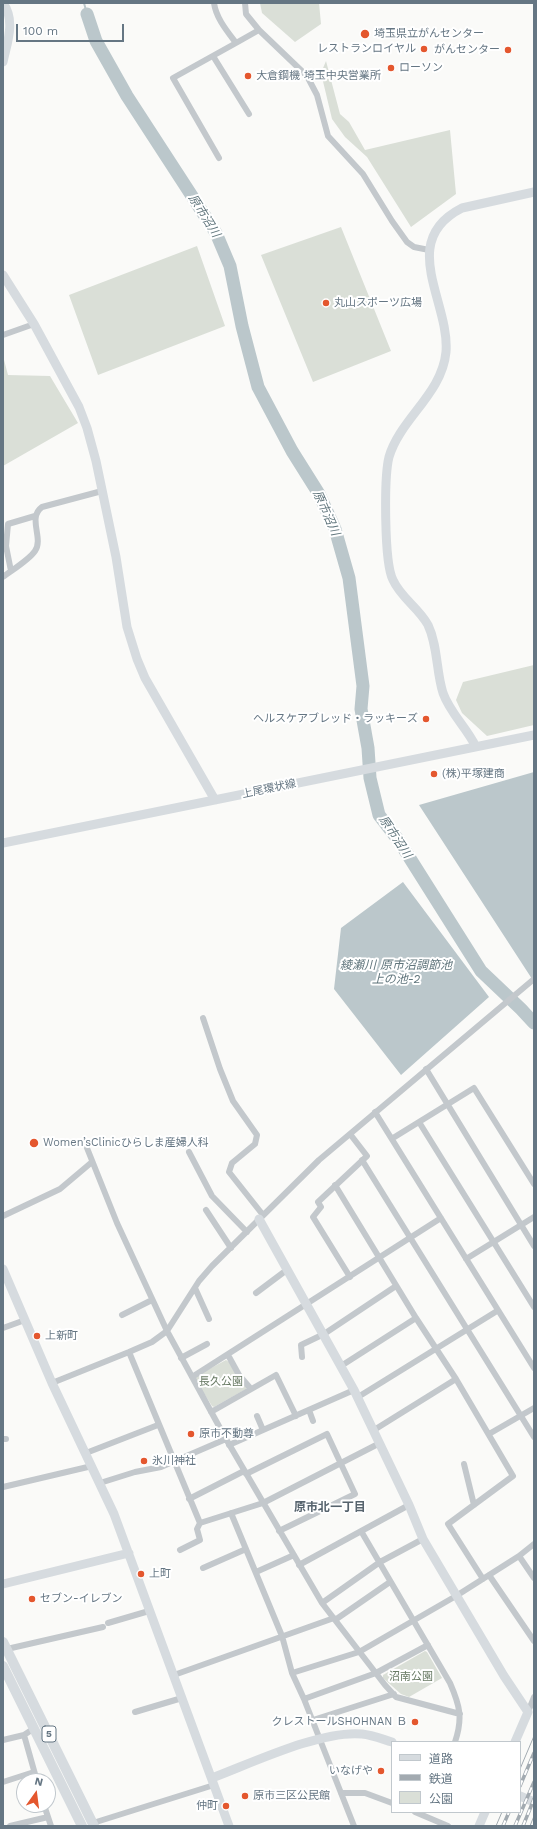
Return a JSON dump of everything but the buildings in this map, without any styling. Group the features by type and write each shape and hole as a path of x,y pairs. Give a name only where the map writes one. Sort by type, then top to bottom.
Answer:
{"main road":[{"name":"5","path":"5,1646 94,1824"},
{"name":"5","path":"3,1666 82,1826"}],"street":[{"path":"3,62 10,22 7,8 4,3"},
{"path":"214,3 215,10 224,27 236,43"},
{"path":"245,3 246,14 259,30 307,76 317,95 328,136 363,174 407,242 414,247 429,250"},
{"path":"219,158 173,78 259,30"},
{"path":"213,56 249,114"},
{"path":"476,747 471,736 449,706 443,693 432,635 427,624 421,614 400,592 388,571 386,485 389,458 400,433 440,376 446,353 445,330 430,269 429,250 436,230 452,214 462,208 534,192"},
{"path":"3,275 34,324 79,407 96,461 116,557 127,627 137,659 145,678 215,800"},
{"path":"3,335 34,324"},
{"path":"3,577 35,552 38,545 35,516 38,510 42,507 102,490"},
{"path":"11,571 6,546 8,524 35,516"},
{"name":"上尾環状線","path":"3,843 534,734"},
{"path":"52,1383 152,1342 166,1332 195,1288 212,1266 319,1160 534,979"},
{"path":"203,1018 220,1069 233,1101 257,1135 255,1144 232,1163 229,1172 261,1217 356,1393 409,1505 423,1539 456,1596 528,1712"},
{"path":"426,1069 534,1246"},
{"path":"393,1138 474,1088 534,1184"},
{"path":"375,1112 393,1138 497,1311 534,1368"},
{"path":"419,1122 534,1307"},
{"path":"350,1134 367,1156 318,1202 321,1207 313,1217 350,1277"},
{"path":"85,1143 117,1223 166,1332 245,1473 322,1603 376,1674 394,1694 406,1700 460,1714"},
{"path":"189,1152 212,1196 247,1232"},
{"path":"362,1160 534,1437"},
{"path":"3,1216 60,1189 92,1162"},
{"path":"336,1185 396,1286 456,1379 513,1476 448,1524 483,1579"},
{"path":"206,1210 231,1248"},
{"path":"466,1259 534,1216"},
{"path":"192,1377 441,1218"},
{"path":"3,1269 52,1383 100,1483 128,1553 230,1826"},
{"path":"256,1293 288,1269"},
{"path":"302,1357 301,1345 324,1334 396,1286"},
{"path":"195,1288 209,1319"},
{"path":"122,1316 152,1300"},
{"path":"100,1483 135,1472 161,1467 263,1430 309,1410 356,1393 437,1349 497,1311"},
{"path":"341,1366 416,1318"},
{"path":"3,1328 25,1320"},
{"path":"181,1358 207,1344"},
{"path":"129,1352 173,1462 200,1523"},
{"path":"228,1355 239,1375 251,1389"},
{"path":"211,1412 276,1375 296,1416"},
{"path":"374,1430 456,1379"},
{"path":"489,1434 521,1417 534,1408"},
{"path":"309,1410 313,1421"},
{"path":"256,1416 263,1430"},
{"path":"86,1453 158,1425"},
{"path":"189,1498 327,1434 342,1463 355,1494 279,1531"},
{"path":"180,1550 200,1540 197,1529 200,1523 263,1503 380,1443"},
{"path":"464,1464 474,1505"},
{"path":"3,1487 92,1466"},
{"path":"300,1565 409,1505"},
{"path":"231,1512 282,1636 292,1673 313,1720 354,1826"},
{"path":"361,1531 428,1645 450,1684 459,1704 460,1714 455,1741"},
{"path":"322,1603 380,1562 423,1539"},
{"path":"292,1673 359,1652 456,1596 519,1556 534,1544"},
{"path":"203,1568 246,1549"},
{"path":"3,1584 128,1553"},
{"path":"256,1572 294,1555"},
{"path":"519,1556 534,1578"},
{"path":"490,1575 534,1641"},
{"path":"174,1675 334,1619 390,1582"},
{"path":"5,1646 106,1625 149,1611"},
{"path":"304,1698 376,1674 428,1645"},
{"path":"313,1720 394,1694"},
{"path":"515,1741 534,1697"},
{"path":"135,1712 182,1698"},
{"path":"3,1740 24,1735 33,1729"},
{"path":"94,1824 213,1782 320,1739 361,1734 391,1742"},
{"path":"3,1782 34,1772 24,1735"},
{"path":"341,1793 364,1793 391,1803"},
{"path":"521,1796 534,1802"},
{"path":"47,1813 51,1826"},
{"path":"417,1813 448,1826"},
{"path":"479,1826 485,1813"},
{"path":"10,1826 48,1817"}],"green space":[{"path":"260,3 319,3 321,24 295,42 262,13"},
{"path":"326,61 340,114 349,122 365,150 450,130 456,194 411,227 367,157 345,137 332,119 321,73"},
{"name":"丸山スポーツ広場","path":"341,227 391,351 313,382 261,255"},
{"path":"197,246 225,326 98,375 69,295"},
{"path":"3,356 8,375 50,376 78,423 3,466"},
{"path":"534,665 534,725 487,736 462,713 456,700 463,682"},
{"name":"長久公園","path":"226,1360 246,1386 246,1389 214,1407 195,1379 196,1376"},
{"name":"沼南公園","path":"425,1651 442,1678 409,1697 401,1694 383,1678 383,1675"}],"water":[{"path":"534,772 534,982 419,805"},
{"name":"綾瀬川 原市沼調節池 上の池-2","path":"403,882 489,997 401,1075 334,989 341,928"}],"waterway":[{"name":"原市沼川","path":"84,3 87,14"},
{"name":"原市沼川","path":"87,14 96,41 127,96 216,233 230,266 242,326 258,387 292,451 319,494 335,529 349,578 363,686 361,709 368,748 370,778 379,815 399,841 481,971 534,1023"}],"tram line":[{"path":"521,1767 534,1736"},
{"path":"496,1826 502,1813"},
{"path":"530,1826 534,1816"}],"railway":[{"path":"521,1784 534,1753"},
{"path":"521,1812 534,1782"},
{"path":"523,1826 534,1799"},
{"path":"503,1826 509,1813"},
{"path":"515,1826 521,1813"}],"place":[{"name":"埼玉県立がんセンター","path":"365,34"},
{"name":"レストランロイヤル","path":"424,49"},
{"name":"がんセンター","path":"508,50"},
{"name":"ローソン","path":"391,68"},
{"name":"大倉鋼機 埼玉中央営業所","path":"248,76"},
{"name":"丸山スポーツ広場","path":"326,303"},
{"name":"ヘルスケアブレッド・ラッキーズ","path":"426,719"},
{"name":"(株)平塚建商","path":"434,774"},
{"name":"Women’sClinicひらしま産婦人科","path":"34,1143"},
{"name":"上新町","path":"37,1336"},
{"name":"原市不動尊","path":"191,1434"},
{"name":"氷川神社","path":"144,1461"},
{"name":"上町","path":"141,1574"},
{"name":"セブン-イレブン","path":"32,1599"},
{"name":"クレストールSHOHNAN Ｂ","path":"415,1722"},
{"name":"いなげや","path":"381,1771"},
{"name":"原市三区公民館","path":"245,1796"},
{"name":"仲町","path":"226,1806"}],"district":[{"name":"原市北一丁目","path":"330,1507"}]}
